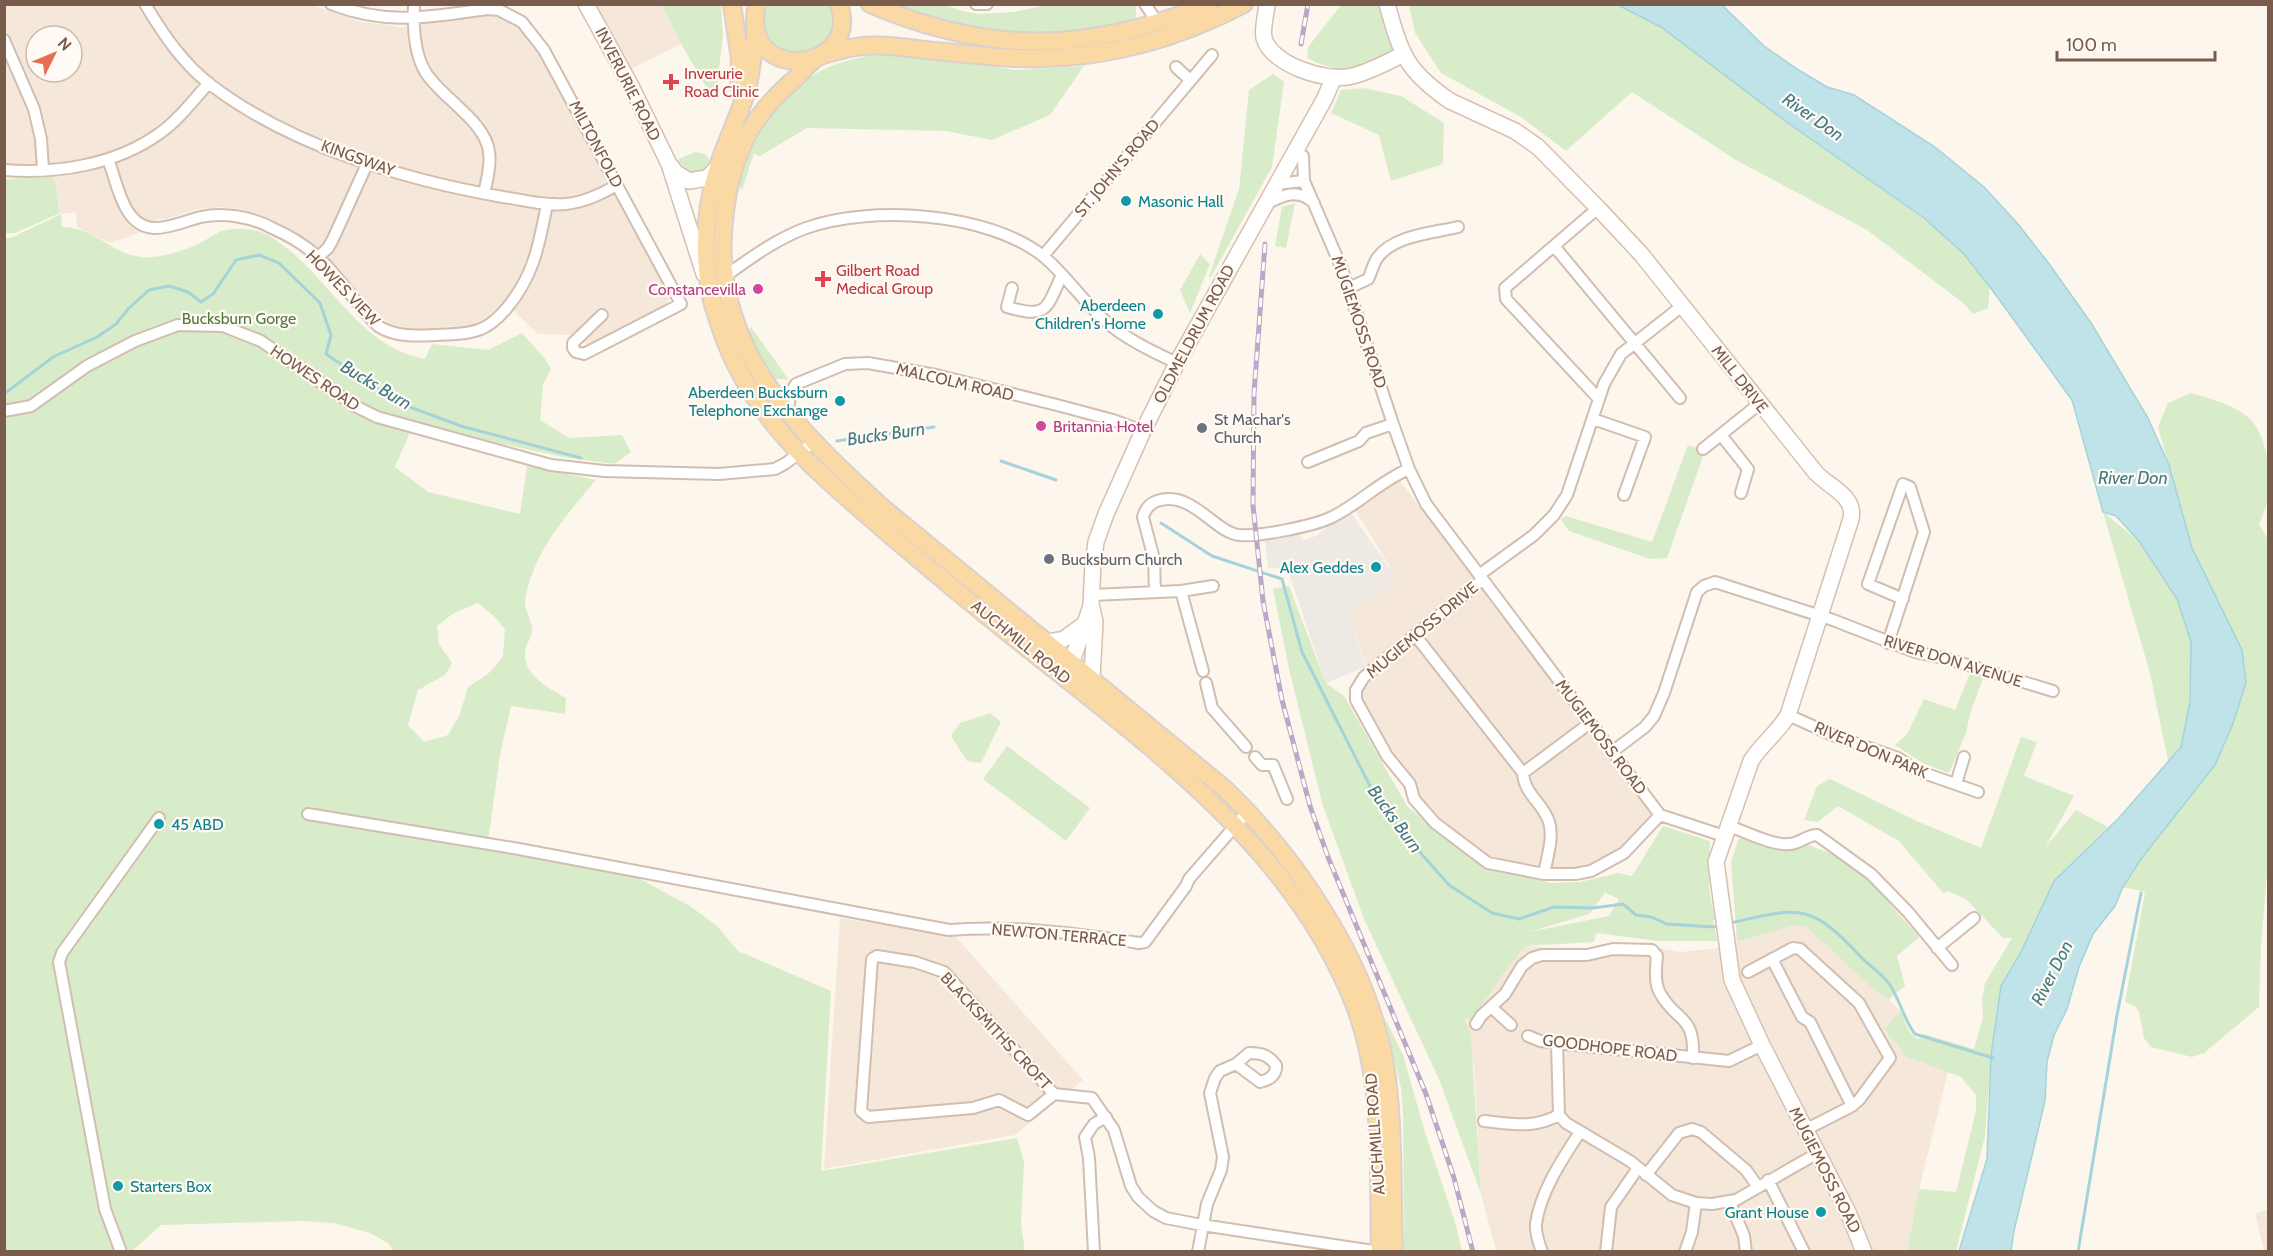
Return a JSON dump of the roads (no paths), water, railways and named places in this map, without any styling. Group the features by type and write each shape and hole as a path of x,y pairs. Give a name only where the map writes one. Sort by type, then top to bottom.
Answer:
{"main road":[{"path":"725,145 740,81 739,45 732,4"},
{"name":"AUCHMILL ROAD","path":"839,4 841,20 834,43 773,98 758,118 741,148 730,185 722,242 724,278 734,318 746,351 761,377 788,413 884,508 1217,782 1248,811 1269,835 1323,913 1345,952 1372,1014 1381,1044 1387,1077 1394,1251"},
{"path":"870,4 928,27 1015,41 1080,40 1122,33 1158,23 1209,4"},
{"path":"754,14 768,50 780,58 802,62 842,50 872,45 1000,57 1082,56 1125,49 1185,32 1244,4"},
{"name":"AUCHMILL ROAD","path":"754,14 747,88 717,168 711,190 707,224 706,255 709,288 727,347 737,369 767,416 798,453 949,585 1198,789 1265,858 1294,895 1327,948 1354,1006 1366,1044 1373,1082 1376,1118 1380,1251"}],"street":[{"name":"KINGSWAY","path":"145,4 171,44 209,83 248,110 315,143 368,164 418,179 484,194 547,204 583,201 617,185"},
{"path":"331,4 371,16 414,18"},
{"path":"414,4 418,55 426,73 477,127 487,141 490,153 484,194"},
{"name":"INVERURIE ROAD","path":"586,4 632,86 669,164 709,288"},
{"path":"976,4 987,4"},
{"path":"1145,4 1158,23"},
{"name":"MILL DRIVE","path":"1387,4 1404,54 1416,70 1440,94 1461,107 1515,131 1538,147 1599,208 1633,245 1816,473 1846,498 1851,506 1851,519 1788,715 1782,726 1757,751 1751,761 1726,831"},
{"path":"1267,5 1264,34 1267,44 1275,55 1295,66 1325,76 1352,76 1404,54"},
{"name":"MILTONFOLD","path":"414,18 487,9 499,10 522,22 534,35 577,108 681,304 584,354 576,352 573,343 602,315"},
{"path":"4,40 28,92 36,116 43,169"},
{"name":"ST. JOHN'S ROAD","path":"1043,256 1212,55"},
{"path":"1176,68 1190,80"},
{"name":"OLDMELDRUM ROAD","path":"1092,678 1095,622 1092,600 1096,542 1106,514 1143,431 1177,363 1325,98 1334,76"},
{"path":"4,170 72,167 108,159 132,149 159,134 209,83"},
{"name":"MUGIEMOSS ROAD","path":"1303,156 1304,181 1349,288 1409,469 1426,504 1660,815"},
{"name":"HOWES VIEW","path":"108,159 128,210 136,220 147,226 172,227 201,217 224,216 248,219 271,227 318,257 372,320 384,329 412,336 473,332 499,317 525,283 538,249 547,204"},
{"path":"318,257 333,239 368,164"},
{"name":"INVERURIE ROAD","path":"669,164 676,173 689,181 707,177 717,168"},
{"path":"1285,183 1304,181"},
{"path":"1264,205 1282,195 1294,193 1314,203"},
{"path":"1599,208 1505,288 1506,299 1599,399"},
{"path":"724,278 758,254 806,228 840,219 870,215 927,217 993,230 1018,240 1043,256 1101,318 1116,330 1177,363"},
{"path":"1349,288 1368,279 1376,260 1385,250 1403,240 1458,228"},
{"path":"1554,246 1636,342 1680,398"},
{"path":"1012,288 1007,307 1025,312 1040,312 1047,308 1062,275"},
{"name":"MUGIEMOSS DRIVE","path":"1660,815 1626,851 1602,867 1575,874 1544,873 1488,863 1435,822 1414,799 1410,784 1388,756 1355,696 1360,682 1554,515 1567,495 1604,384 1621,354 1682,306"},
{"name":"HOWES ROAD","path":"4,411 31,406 87,366 135,341 178,325 223,326 261,341 355,406 377,417 402,426 551,465 604,471 719,474 775,469 815,441"},
{"name":"MALCOLM ROAD","path":"788,413 792,389 805,380 845,364 868,363 936,375 1113,420 1143,431"},
{"path":"1703,449 1760,404"},
{"path":"1593,419 1645,437 1624,495"},
{"path":"1308,462 1359,441 1366,433 1393,424"},
{"path":"1721,435 1748,469 1741,493"},
{"path":"1155,592 1154,560 1143,517 1148,506 1155,502 1181,501 1238,535 1264,534 1329,518 1409,469"},
{"path":"1888,643 1903,599 1924,532 1910,487 1903,483 1868,584 1903,599"},
{"name":"RIVER DON AVENUE","path":"1612,752 1641,731 1654,716 1664,693 1697,592 1704,586 1715,582 1833,620 1915,652 1948,659 2053,691"},
{"path":"1092,600 1213,586"},
{"path":"1181,591 1203,671"},
{"name":"OLDMELDRUM ROAD","path":"1076,687 1072,661 1092,600"},
{"path":"1048,642 1065,639 1083,625"},
{"path":"1415,635 1523,773 1524,785 1550,824 1550,843 1544,873"},
{"path":"1206,683 1212,708 1246,747"},
{"name":"RIVER DON PARK","path":"1788,715 1835,736 1898,758 1918,771 1978,792"},
{"path":"1523,773 1590,723"},
{"path":"1255,757 1262,765 1274,765 1287,799"},
{"path":"1956,784 1964,757"},
{"name":"NEWTON TERRACE","path":"308,814 519,849 949,930 1016,929 1142,943 1163,919 1189,879 1248,811"},
{"path":"1660,815 1783,844 1792,844 1810,835 1817,835 1871,874 1908,912 1952,964"},
{"path":"121,1251 105,1209 60,962 62,953 159,818"},
{"name":"MUGIEMOSS ROAD","path":"1726,831 1716,862 1732,980 1816,1154 1848,1212 1864,1251"},
{"path":"1937,948 1974,918"},
{"path":"1748,972 1793,948 1800,949 1859,1003 1890,1058 1852,1106 1805,1130"},
{"name":"GOODHOPE ROAD","path":"1476,1024 1505,994 1525,963 1536,957 1587,955 1613,949 1654,950 1657,956 1656,969 1660,994 1689,1026 1692,1035 1693,1058"},
{"name":"BLACKSMITHS CROFT","path":"874,957 915,962 944,972 1054,1094 1028,1115 999,1100 973,1108 868,1117 864,1115 861,1111 872,959 874,957"},
{"path":"1772,959 1802,1017 1810,1022 1852,1106"},
{"path":"1491,1007 1510,1025"},
{"name":"GOODHOPE ROAD","path":"1528,1036 1557,1043 1729,1061 1762,1045"},
{"path":"1557,1043 1559,1115 1566,1123 1642,1171 1672,1195 1696,1203 1730,1202 1816,1154"},
{"path":"1198,1251 1202,1225 1210,1194 1221,1170 1222,1157 1210,1093 1220,1071 1236,1064"},
{"path":"1054,1094 1092,1098 1114,1130 1131,1186 1149,1209 1166,1218 1368,1251 1380,1251"},
{"path":"1484,1121 1531,1125 1559,1115"},
{"path":"1094,1251 1089,1158 1085,1137 1094,1124 1106,1117"},
{"path":"1606,1251 1611,1207 1679,1133 1692,1129 1701,1132 1746,1170 1758,1187"},
{"path":"1542,1251 1536,1231 1538,1216 1552,1177 1580,1132"},
{"path":"1768,1180 1804,1251"},
{"path":"1730,1202 1744,1236 1746,1251"},
{"path":"1685,1251 1692,1232 1696,1203"}],"water":[{"name":"River Don","path":"1618,5 1722,5 1764,46 1797,69 1827,87 1854,95 1935,147 1984,187 2018,224 2050,265 2091,323 2148,418 2169,465 2192,548 2242,650 2246,683 2232,726 2215,765 2141,859 2123,887 2115,906 2093,934 2079,967 2067,1009 2054,1035 2047,1062 2045,1101 2011,1251 1959,1251 1987,1159 1991,1055 2001,986 2021,952 2054,881 2118,819 2181,747 2190,702 2191,642 2177,599 2139,541 2116,516 2103,512 2072,400 1963,253 1924,218 1788,123 1661,27"}],"waterway":[{"name":"Bucks Burn","path":"4,394 53,357 97,337 116,324 129,308 149,290 169,286 188,292 201,302 213,294 236,260 259,255 279,263 320,303 331,335 326,354 399,403 461,426 581,458"},
{"name":"Bucks Burn","path":"837,441 934,427"},
{"name":"Bucks Burn","path":"1001,461 1056,480"},
{"name":"Bucks Burn","path":"1161,523 1212,556 1282,579 1302,652 1374,794 1401,831 1449,885 1492,913 1519,919 1554,907 1593,908 1623,904 1636,915 1651,917 1667,924 1713,927 1721,925"},
{"path":"2078,1252 2117,1015 2141,893"},
{"path":"1730,923 1788,912 1815,917 1843,938 1887,981 1915,1034 1993,1058"}],"railway":[{"path":"1301,44 1308,4"},
{"path":"1265,244 1254,394 1253,505 1263,601 1282,700 1310,806 1328,857 1426,1094 1454,1178 1473,1252"}],"place":[{"name":"Inverurie Road Clinic","path":"671,82"},
{"name":"Masonic Hall","path":"1126,201"},
{"name":"Gilbert Road Medical Group","path":"823,279"},
{"name":"Constancevilla","path":"758,289"},
{"name":"Aberdeen Children's Home","path":"1158,314"},
{"name":"Aberdeen Bucksburn Telephone Exchange","path":"840,401"},
{"name":"Britannia Hotel","path":"1041,426"},
{"name":"St Machar's Church","path":"1202,428"},
{"name":"Bucksburn Church","path":"1049,559"},
{"name":"Alex Geddes","path":"1376,567"},
{"name":"45 ABD","path":"159,824"},
{"name":"Starters Box","path":"118,1186"},
{"name":"Grant House","path":"1821,1212"}],"park label":[{"name":"Bucksburn Gorge","path":"239,318"}]}
